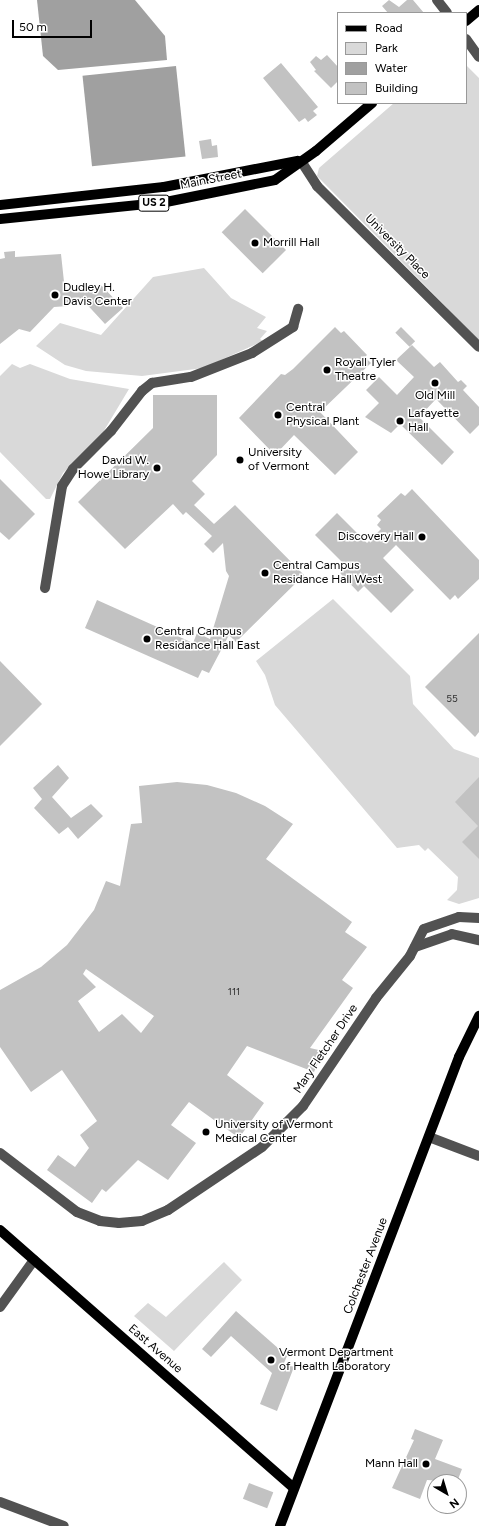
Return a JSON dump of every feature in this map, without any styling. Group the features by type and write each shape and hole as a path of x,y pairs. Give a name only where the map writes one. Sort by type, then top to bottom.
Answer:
{"main road":[{"path":"467,20 479,10"},
{"name":"Main Street","path":"0,219 191,198 275,180 371,104"},
{"name":"Main Street","path":"0,205 164,187 301,160"},
{"name":"Colchester Avenue","path":"280,1526 459,1057 479,1016"},
{"name":"East Avenue","path":"0,1230 294,1488"}],"street":[{"path":"437,0 446,12"},
{"path":"467,40 479,57"},
{"name":"University Place","path":"301,160 317,186 479,347"},
{"path":"45,588 62,486 73,469 111,430 142,391 152,383 191,377 252,353 293,327 298,309"},
{"name":"Mary Fletcher Drive","path":"0,1153 77,1212 100,1221 119,1223 142,1221 168,1210 243,1162 283,1128 323,1080 365,1014 415,947 424,928 431,924 458,917 479,918"},
{"path":"415,947 452,934 479,940"},
{"path":"429,1137 479,1156"},
{"path":"0,1307 34,1260"},
{"path":"0,1502 64,1526"}],"green space":[{"path":"467,66 479,78 479,340 317,176 319,168 393,104 467,104"},
{"path":"204,268 231,298 266,317 257,328 267,331 260,339 263,341 203,368 142,376 86,371 65,365 36,346 60,323 101,335 153,277"},
{"path":"12,364 20,368 30,364 70,379 129,389 102,434 63,473 50,499 46,499 0,452 0,376"},
{"path":"333,599 410,676 413,704 454,749 479,758 479,898 459,904 447,900 457,890 458,877 428,848 425,851 419,845 397,848 275,705 265,675 256,661"},
{"path":"224,1262 242,1280 174,1351 134,1316 148,1303 166,1317"}],"water":[{"path":"37,0 135,0 165,36 167,60 58,70 43,56"},
{"path":"176,66 186,157 92,166 83,76"}],"building":[{"path":"389,0 399,7 407,0 413,0 423,12 387,12 382,6"},
{"path":"327,55 337,66 337,82 331,88 314,71 316,70 310,62 316,56 321,60"},
{"path":"281,63 318,107 313,111 317,115 308,122 305,118 299,122 263,78"},
{"path":"211,139 212,146 217,145 218,157 202,159 199,141"},
{"name":"Morrill Hall","path":"245,209 286,250 263,273 222,232"},
{"name":"Dudley H. Davis Center","path":"15,251 15,257 61,254 65,291 101,285 123,308 105,324 81,298 68,306 54,307 30,332 19,329 0,344 0,259 5,258 4,252"},
{"path":"335,327 341,333 344,331 367,355 365,357 371,363 320,412 358,452 335,475 294,435 275,455 239,418 281,374 285,375 293,369"},
{"path":"401,327 415,341 409,347 395,333"},
{"path":"412,345 434,367 440,362 458,382 461,380 467,386 463,390 479,407 479,425 470,434 436,399 419,417 454,452 442,465 400,424 391,433 365,417 379,403 366,390 379,377 397,395 414,377 396,360"},
{"path":"153,395 217,395 217,455 192,481 205,494 194,505 214,524 235,505 304,575 236,642 229,635 209,673 202,670 198,678 85,628 97,600 193,643 197,633 210,639 229,576 226,571 223,543 213,553 204,544 212,536 186,512 183,515 173,504 125,549 78,502 153,428"},
{"path":"0,479 35,514 9,540 0,532"},
{"path":"412,489 479,560 479,579 458,599 455,595 450,600 396,545 383,558 414,590 391,613 364,586 358,592 340,573 347,567 315,535 337,513 367,543 381,529 377,525 381,520 377,516 401,493 405,496"},
{"path":"479,633 479,732 475,737 425,687"},
{"path":"0,661 42,704 0,746"},
{"path":"58,765 69,778 52,797 71,818 91,804 103,816 78,839 68,827 59,834 34,808 42,799 33,788"},
{"path":"479,777 479,859 462,842 478,826 455,802"},
{"name":"University of Vermont Medical Center","path":"177,782 207,785 236,793 265,806 293,824 266,859 352,922 345,932 367,947 342,980 353,988 310,1048 323,1051 314,1072 247,1046 227,1075 264,1103 239,1138 189,1102 171,1125 196,1143 168,1180 138,1160 106,1192 102,1189 92,1203 47,1170 58,1155 75,1167 89,1148 80,1135 97,1121 62,1070 31,1092 0,1047 0,990 41,967 67,945 94,910 106,881 120,886 131,824 142,823 139,786","holes":["86,969 154,1016 141,1033 122,1014 99,1032 78,1001 96,987 83,974"]},
{"name":"Vermont Department of Health Laboratory","path":"236,1311 287,1356 284,1363 294,1367 277,1411 260,1404 272,1373 231,1336 211,1357 202,1349"},
{"name":"Mann Hall","path":"415,1429 443,1440 435,1459 462,1469 460,1474 427,1474 427,1480 420,1499 392,1488 414,1440 411,1439"},
{"path":"249,1483 273,1492 267,1508 243,1499"}],"place":[{"name":"Morrill Hall","path":"255,243"},
{"name":"Dudley H. Davis Center","path":"55,295"},
{"name":"Royall Tyler Theatre","path":"327,370"},
{"name":"Old Mill","path":"435,383"},
{"name":"Central Physical Plant","path":"278,415"},
{"name":"Lafayette Hall","path":"400,421"},
{"name":"University of Vermont","path":"240,460"},
{"name":"David W. Howe Library","path":"157,468"},
{"name":"Discovery Hall","path":"422,537"},
{"name":"Central Campus Residance Hall West","path":"265,573"},
{"name":"Central Campus Residance Hall East","path":"147,639"},
{"name":"University of Vermont Medical Center","path":"206,1132"},
{"name":"Vermont Department of Health Laboratory","path":"271,1360"},
{"name":"Mann Hall","path":"426,1464"}]}
